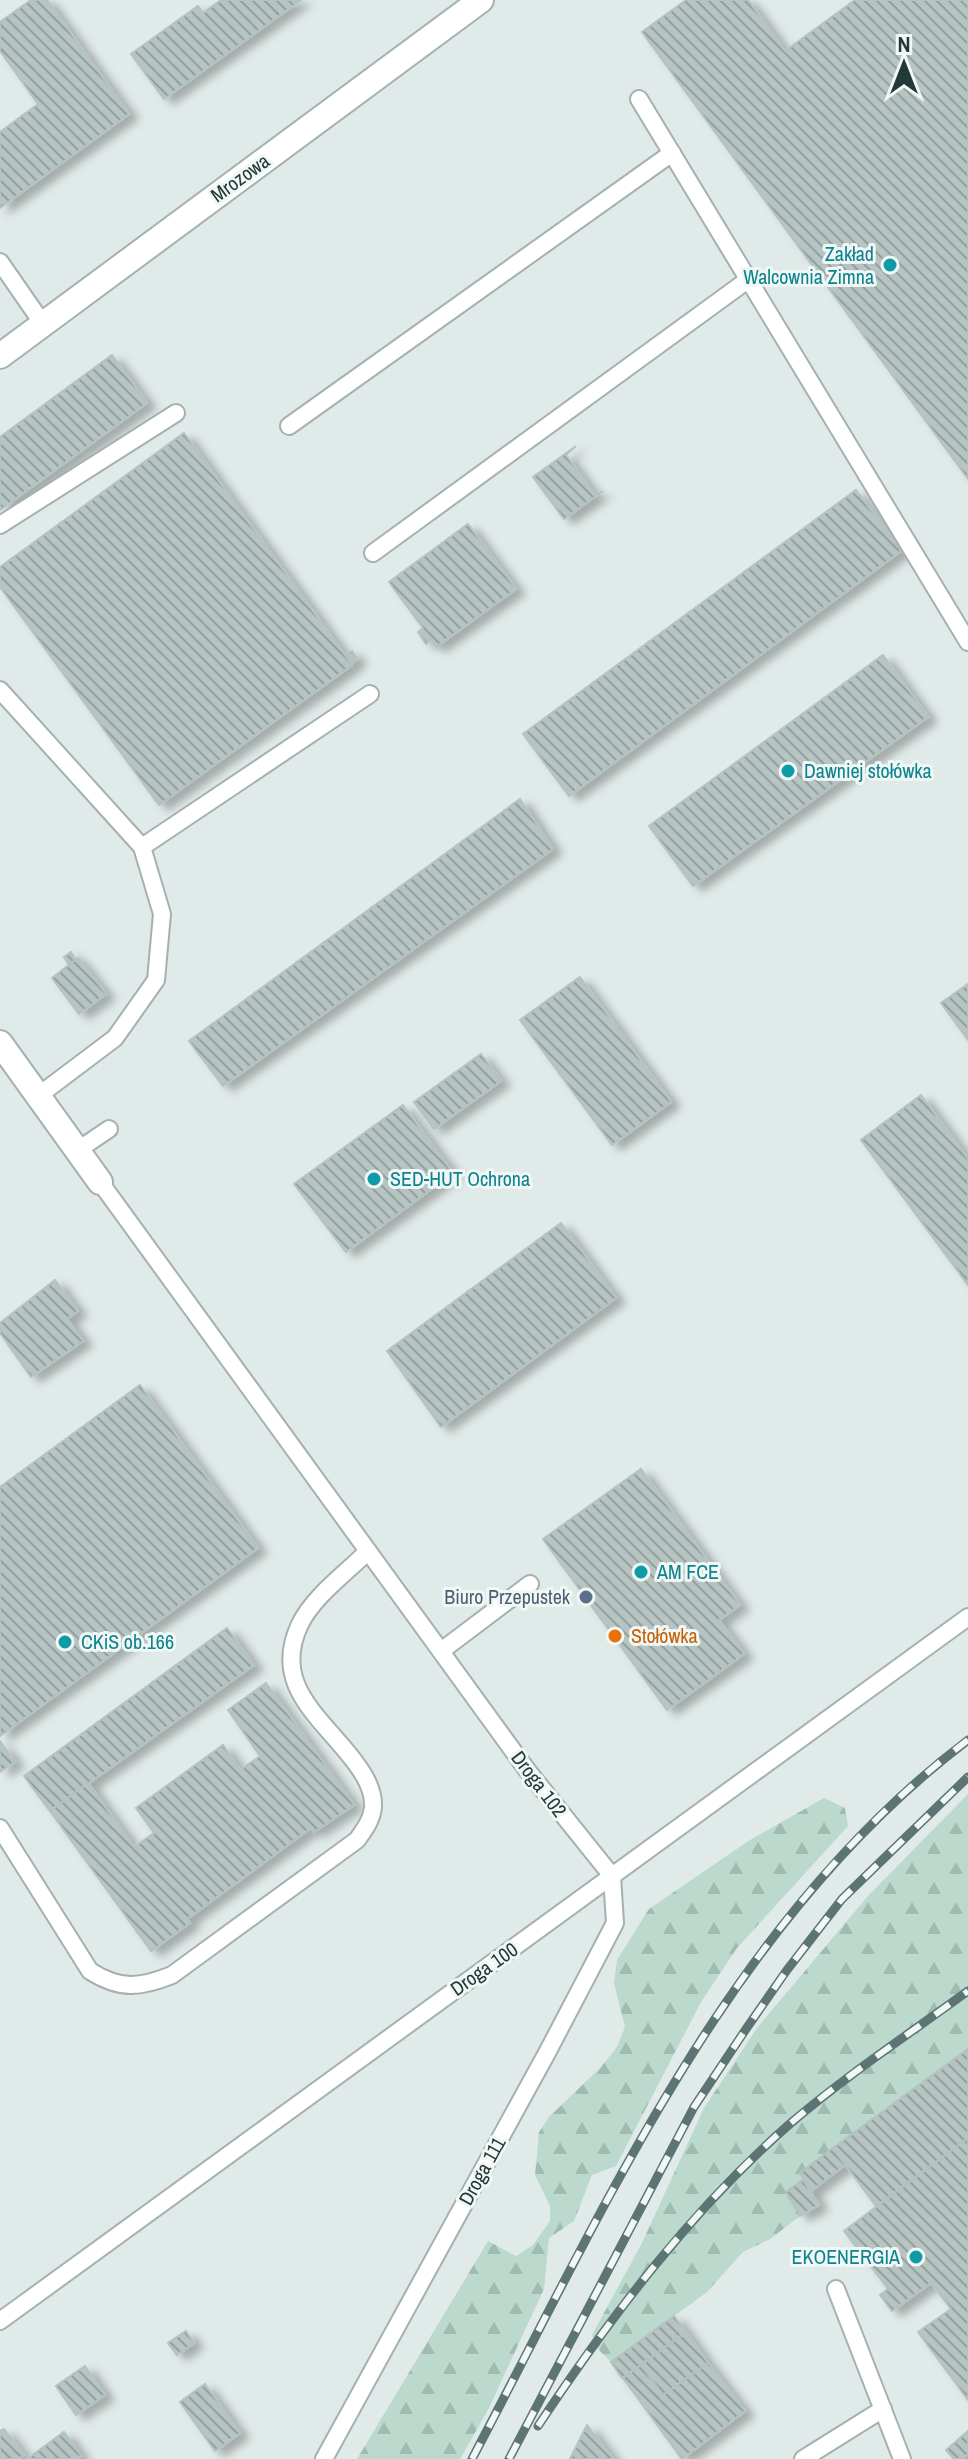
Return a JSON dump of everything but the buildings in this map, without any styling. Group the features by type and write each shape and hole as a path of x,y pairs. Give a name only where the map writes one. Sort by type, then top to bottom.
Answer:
{"street":[{"name":"Mrozowa","path":"0,356 481,0"},
{"path":"0,1043 100,1182"}],"lane":[{"path":"639,99 968,642"},
{"path":"289,426 672,153"},
{"path":"0,262 43,324"},
{"path":"373,553 749,279"},
{"path":"0,525 176,413"},
{"path":"0,690 142,847 162,914 156,980 115,1038 38,1096"},
{"path":"142,847 370,694"},
{"path":"78,1150 109,1129"},
{"name":"Droga 102","path":"100,1182 527,1770 612,1876"},
{"path":"0,1828 90,1971 107,1982 128,1986 153,1983 172,1975 357,1840 368,1824 373,1807 370,1788 363,1772 295,1688 290,1667 293,1644 311,1607 367,1552"},
{"path":"441,1651 530,1584"},
{"name":"Droga 100","path":"0,2321 968,1617"},
{"name":"Droga 111","path":"324,2459 615,1923 612,1876"},
{"path":"836,2289 902,2459"},
{"path":"803,2459 883,2409"}],"green space":[{"path":"968,1794 968,2049 800,2173 803,2180 786,2192 800,2216 770,2239 743,2252 707,2292 611,2362 599,2350 592,2335 642,2243 704,2108 757,2028 868,1896"},
{"path":"824,1798 845,1808 848,1826 737,1948 701,2002 616,2166 592,2175 574,2221 549,2238 544,2289 488,2410 460,2459 357,2459 488,2241 516,2256 533,2245 550,2221 550,2206 535,2175 539,2132 549,2117 600,2068 617,2047 625,2027 614,1983 617,1960 649,1909 750,1840"}],"railway":[{"path":"472,2459 626,2166 682,2071 743,1979 810,1892 884,1812 968,1740"},
{"path":"509,2459 694,2107 746,2029 842,1899 968,1777"},
{"path":"538,2426 624,2304 720,2191 813,2105 968,1991"}],"place":[{"name":"Zakład Walcownia Zimna","path":"890,265"},
{"name":"Dawniej stołówka","path":"788,771"},
{"name":"SED-HUT Ochrona","path":"374,1179"},
{"name":"AM FCE","path":"641,1572"},
{"name":"Biuro Przepustek","path":"586,1597"},
{"name":"Stołówka","path":"615,1636"},
{"name":"CKiS ob.166","path":"65,1642"},
{"name":"EKOENERGIA","path":"916,2257"}]}
